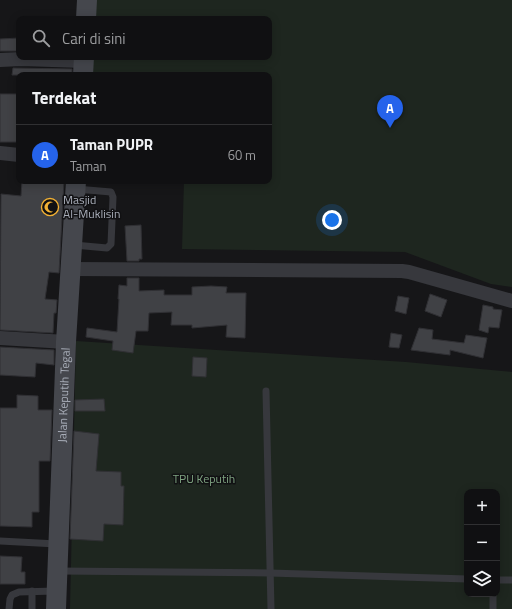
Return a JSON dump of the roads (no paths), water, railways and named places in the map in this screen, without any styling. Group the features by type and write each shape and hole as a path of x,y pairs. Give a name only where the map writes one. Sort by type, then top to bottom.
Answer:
{"main road":[{"path":"86,16 87,0"},
{"name":"Jalan Keputih Tegal","path":"56,600 66,342 76,185"}],"street":[{"path":"0,60 16,59"},
{"path":"38,60 84,64"},
{"path":"0,153 16,155"},
{"path":"70,269 402,271 512,301"},
{"path":"0,338 66,342"}],"lane":[{"path":"72,245 107,248 111,244 113,193 76,185"},
{"path":"266,391 271,609"},
{"path":"0,541 57,544"},
{"path":"56,571 270,572 464,579"},
{"path":"500,580 512,580"},
{"path":"9,609 12,595 19,592 32,592 56,600"},
{"path":"32,592 32,609"},
{"path":"493,597 493,609"}],"place":[{"name":"Taman PUPR","path":"390,128"},
{"name":"Masjid Al-Muklisin","path":"50,207"}],"park label":[{"name":"TPU Keputih","path":"204,479"}]}
